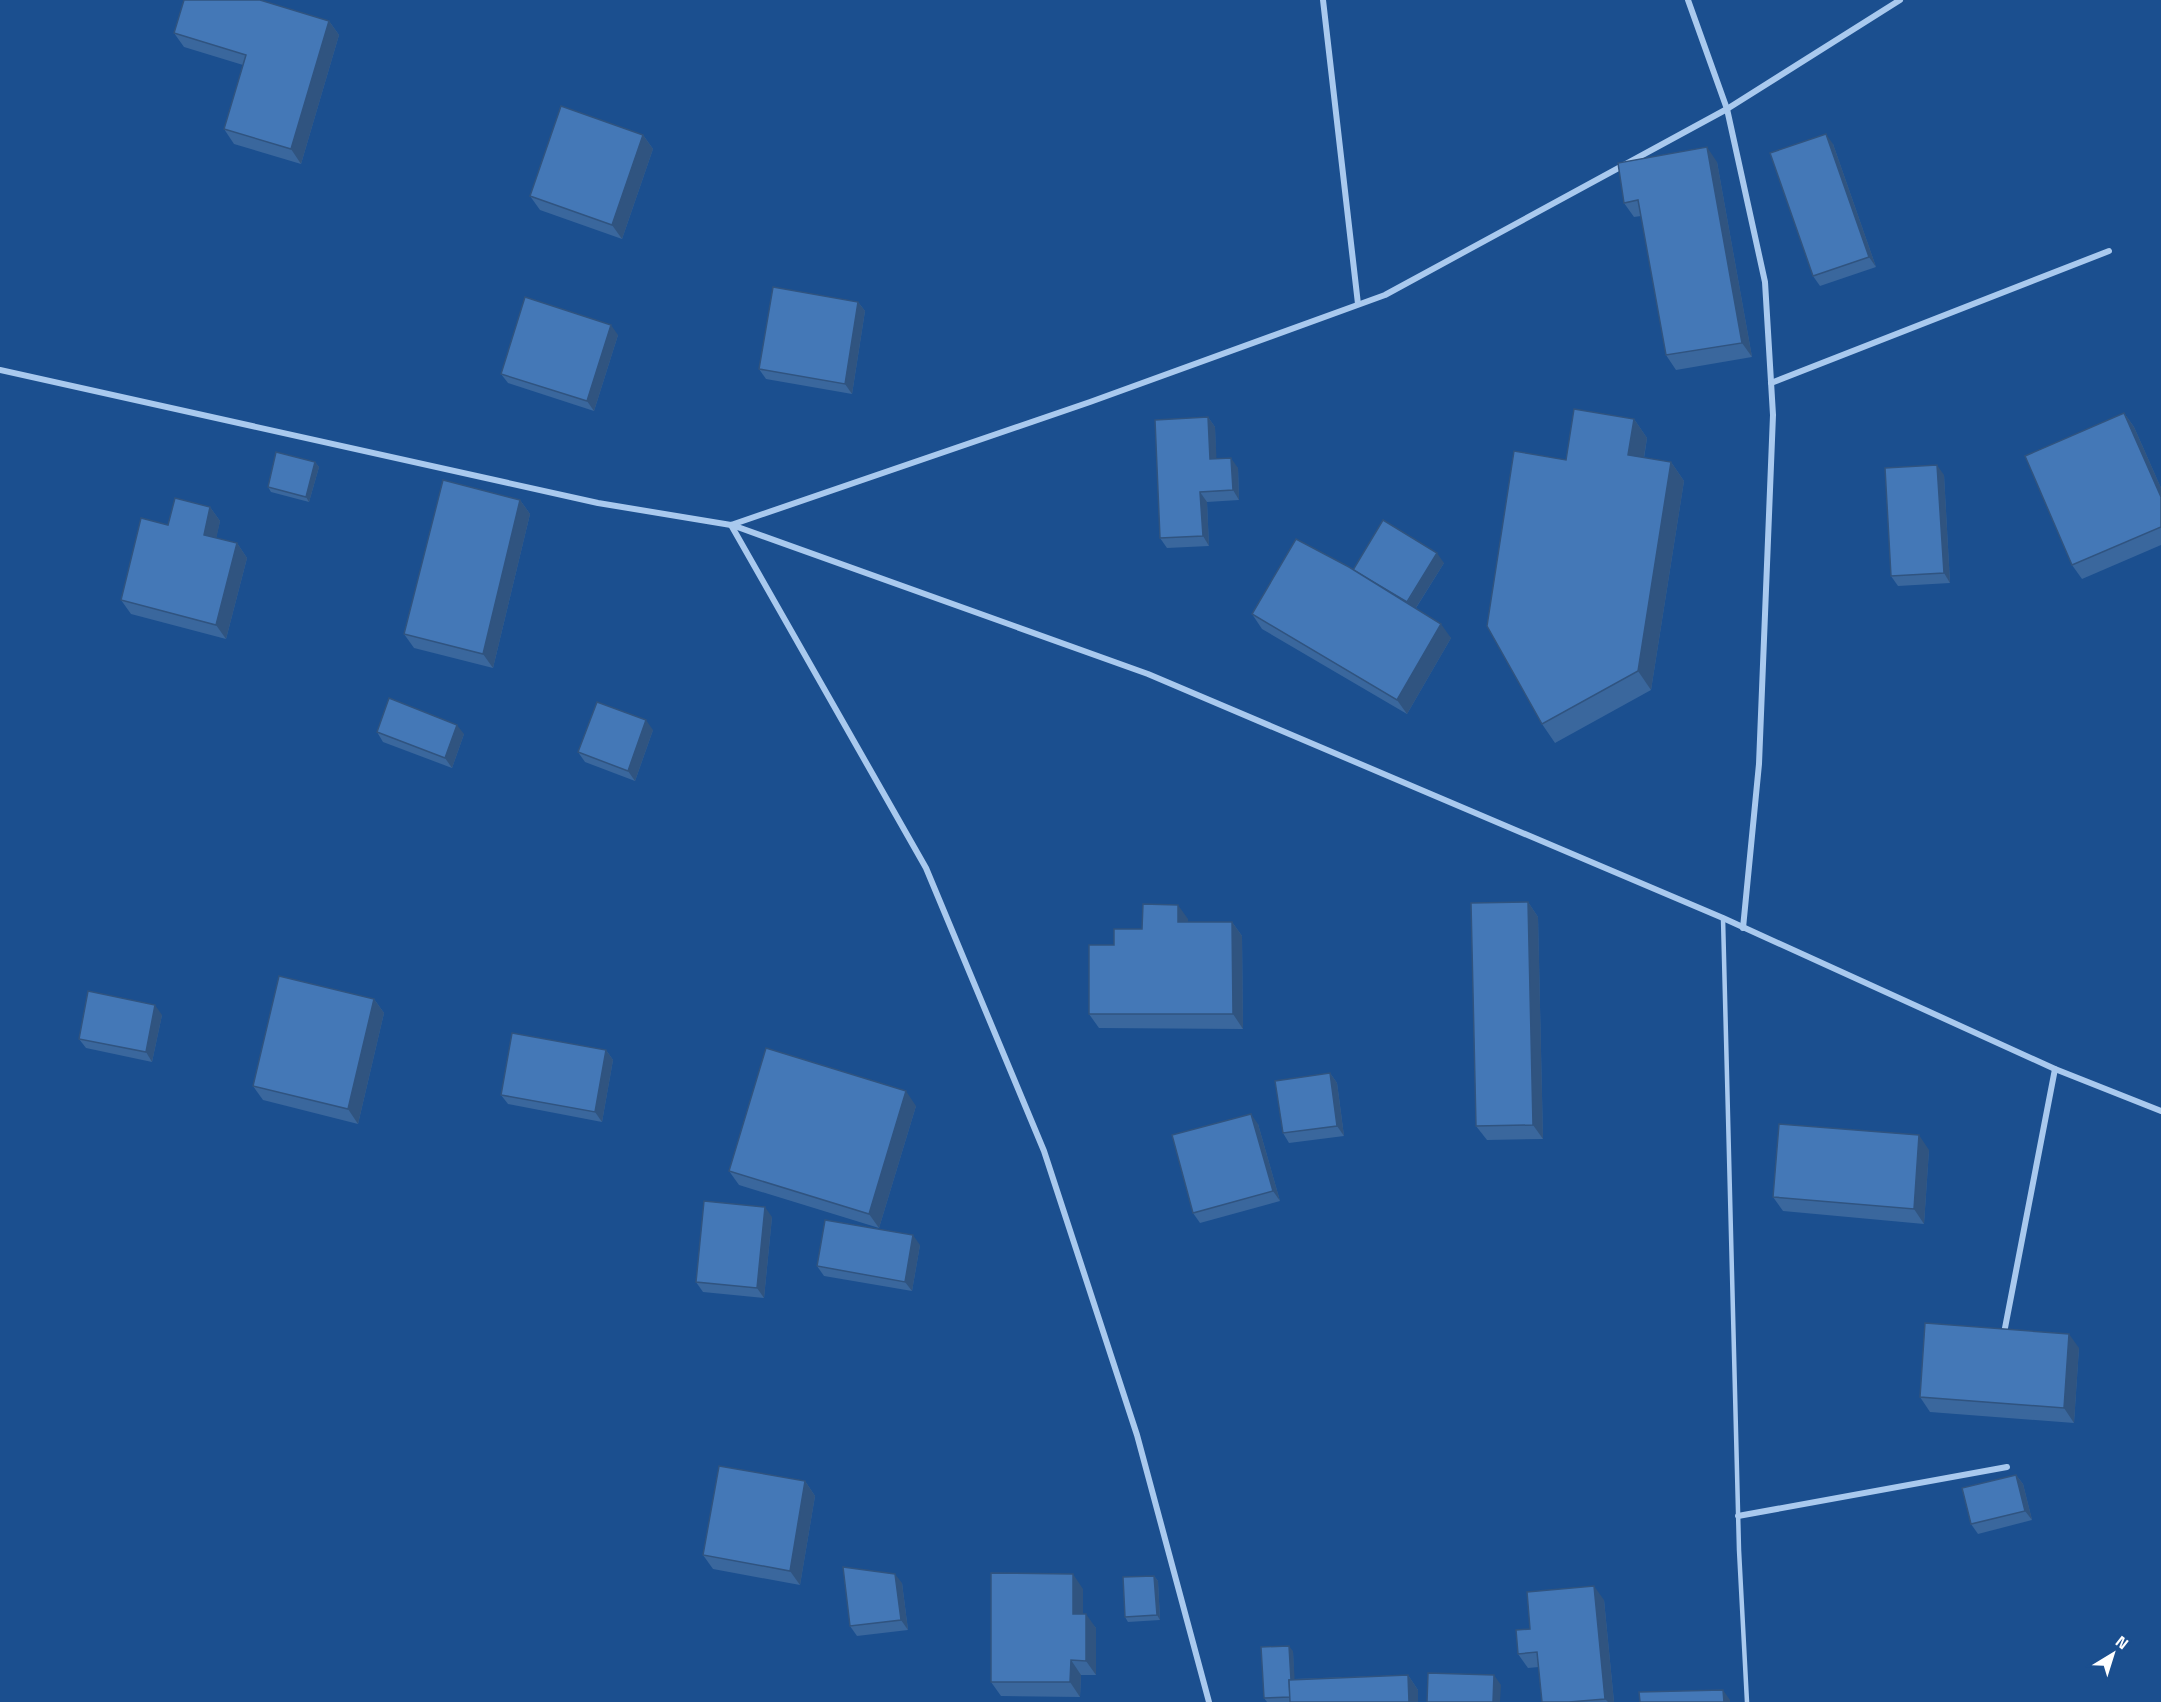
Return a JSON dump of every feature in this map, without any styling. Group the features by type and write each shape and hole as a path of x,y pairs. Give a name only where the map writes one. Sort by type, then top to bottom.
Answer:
{"street":[{"path":"1323,0 1358,304"},
{"path":"1688,0 1727,109 1765,282 1773,415 1759,764 1743,928"},
{"path":"731,525 1090,402 1385,295 1727,109 1899,0"},
{"path":"1771,383 2109,251"},
{"path":"0,370 598,503 731,525 1148,674 1724,918 2055,1069 2161,1111"},
{"path":"731,525 926,868 1044,1151 1137,1435 1209,1702"},
{"path":"2005,1328 2055,1069"},
{"path":"1738,1516 2007,1467"}],"lane":[{"path":"1724,918 1738,1516 1747,1702"}],"building":[{"path":"184,0 260,0 329,21 291,149 224,129 246,55 174,33"},
{"path":"561,106 643,135 612,225 530,196"},
{"path":"1826,134 1869,257 1813,276 1770,153"},
{"path":"1707,147 1742,343 1666,355 1638,200 1624,203 1618,163"},
{"path":"773,287 858,302 845,384 759,369"},
{"path":"525,297 611,325 587,401 501,374"},
{"path":"1574,409 1634,419 1628,455 1671,462 1638,671 1542,724 1487,626 1514,451 1566,460"},
{"path":"2124,413 2161,497 2161,527 2072,565 2025,456"},
{"path":"1208,417 1210,459 1231,458 1233,490 1200,492 1203,536 1160,538 1155,420"},
{"path":"276,452 315,462 306,497 268,487"},
{"path":"1937,465 1944,573 1891,576 1885,468"},
{"path":"443,480 520,500 483,654 404,634"},
{"path":"175,498 210,507 204,535 237,543 216,625 121,600 141,518 168,525"},
{"path":"1383,520 1437,553 1407,602 1353,570"},
{"path":"1296,539 1349,567 1441,624 1397,700 1252,614"},
{"path":"389,698 457,725 445,758 377,732"},
{"path":"597,702 646,720 628,771 578,752"},
{"path":"1528,902 1533,1125 1476,1126 1471,903"},
{"path":"1143,904 1178,905 1178,922 1232,922 1233,1014 1089,1014 1089,945 1114,945 1114,929 1142,929"},
{"path":"279,976 374,999 348,1109 253,1086"},
{"path":"88,991 155,1005 146,1052 79,1039"},
{"path":"512,1033 606,1050 595,1112 501,1095"},
{"path":"766,1048 906,1091 869,1214 729,1171"},
{"path":"1330,1073 1337,1126 1283,1133 1275,1081"},
{"path":"1251,1114 1273,1191 1193,1213 1172,1135"},
{"path":"1779,1124 1919,1135 1914,1209 1773,1197"},
{"path":"704,1201 765,1207 757,1288 696,1282"},
{"path":"825,1220 913,1235 905,1282 817,1266"},
{"path":"1925,1323 2069,1334 2064,1408 1920,1397"},
{"path":"719,1466 805,1481 790,1571 703,1555"},
{"path":"2016,1475 2025,1511 1971,1524 1962,1488"},
{"path":"843,1567 895,1574 901,1620 850,1626"},
{"path":"991,1573 1073,1574 1073,1614 1086,1614 1086,1661 1071,1660 1070,1682 991,1682"},
{"path":"1154,1576 1157,1615 1125,1617 1123,1577"},
{"path":"1594,1586 1605,1699 1542,1702 1537,1652 1518,1654 1516,1630 1530,1629 1527,1592"},
{"path":"1289,1646 1290,1697 1264,1698 1261,1647"},
{"path":"1428,1673 1494,1675 1493,1702 1427,1702"},
{"path":"1408,1675 1409,1702 1290,1702 1289,1680"},
{"path":"1723,1690 1724,1702 1640,1702 1639,1692"}]}
